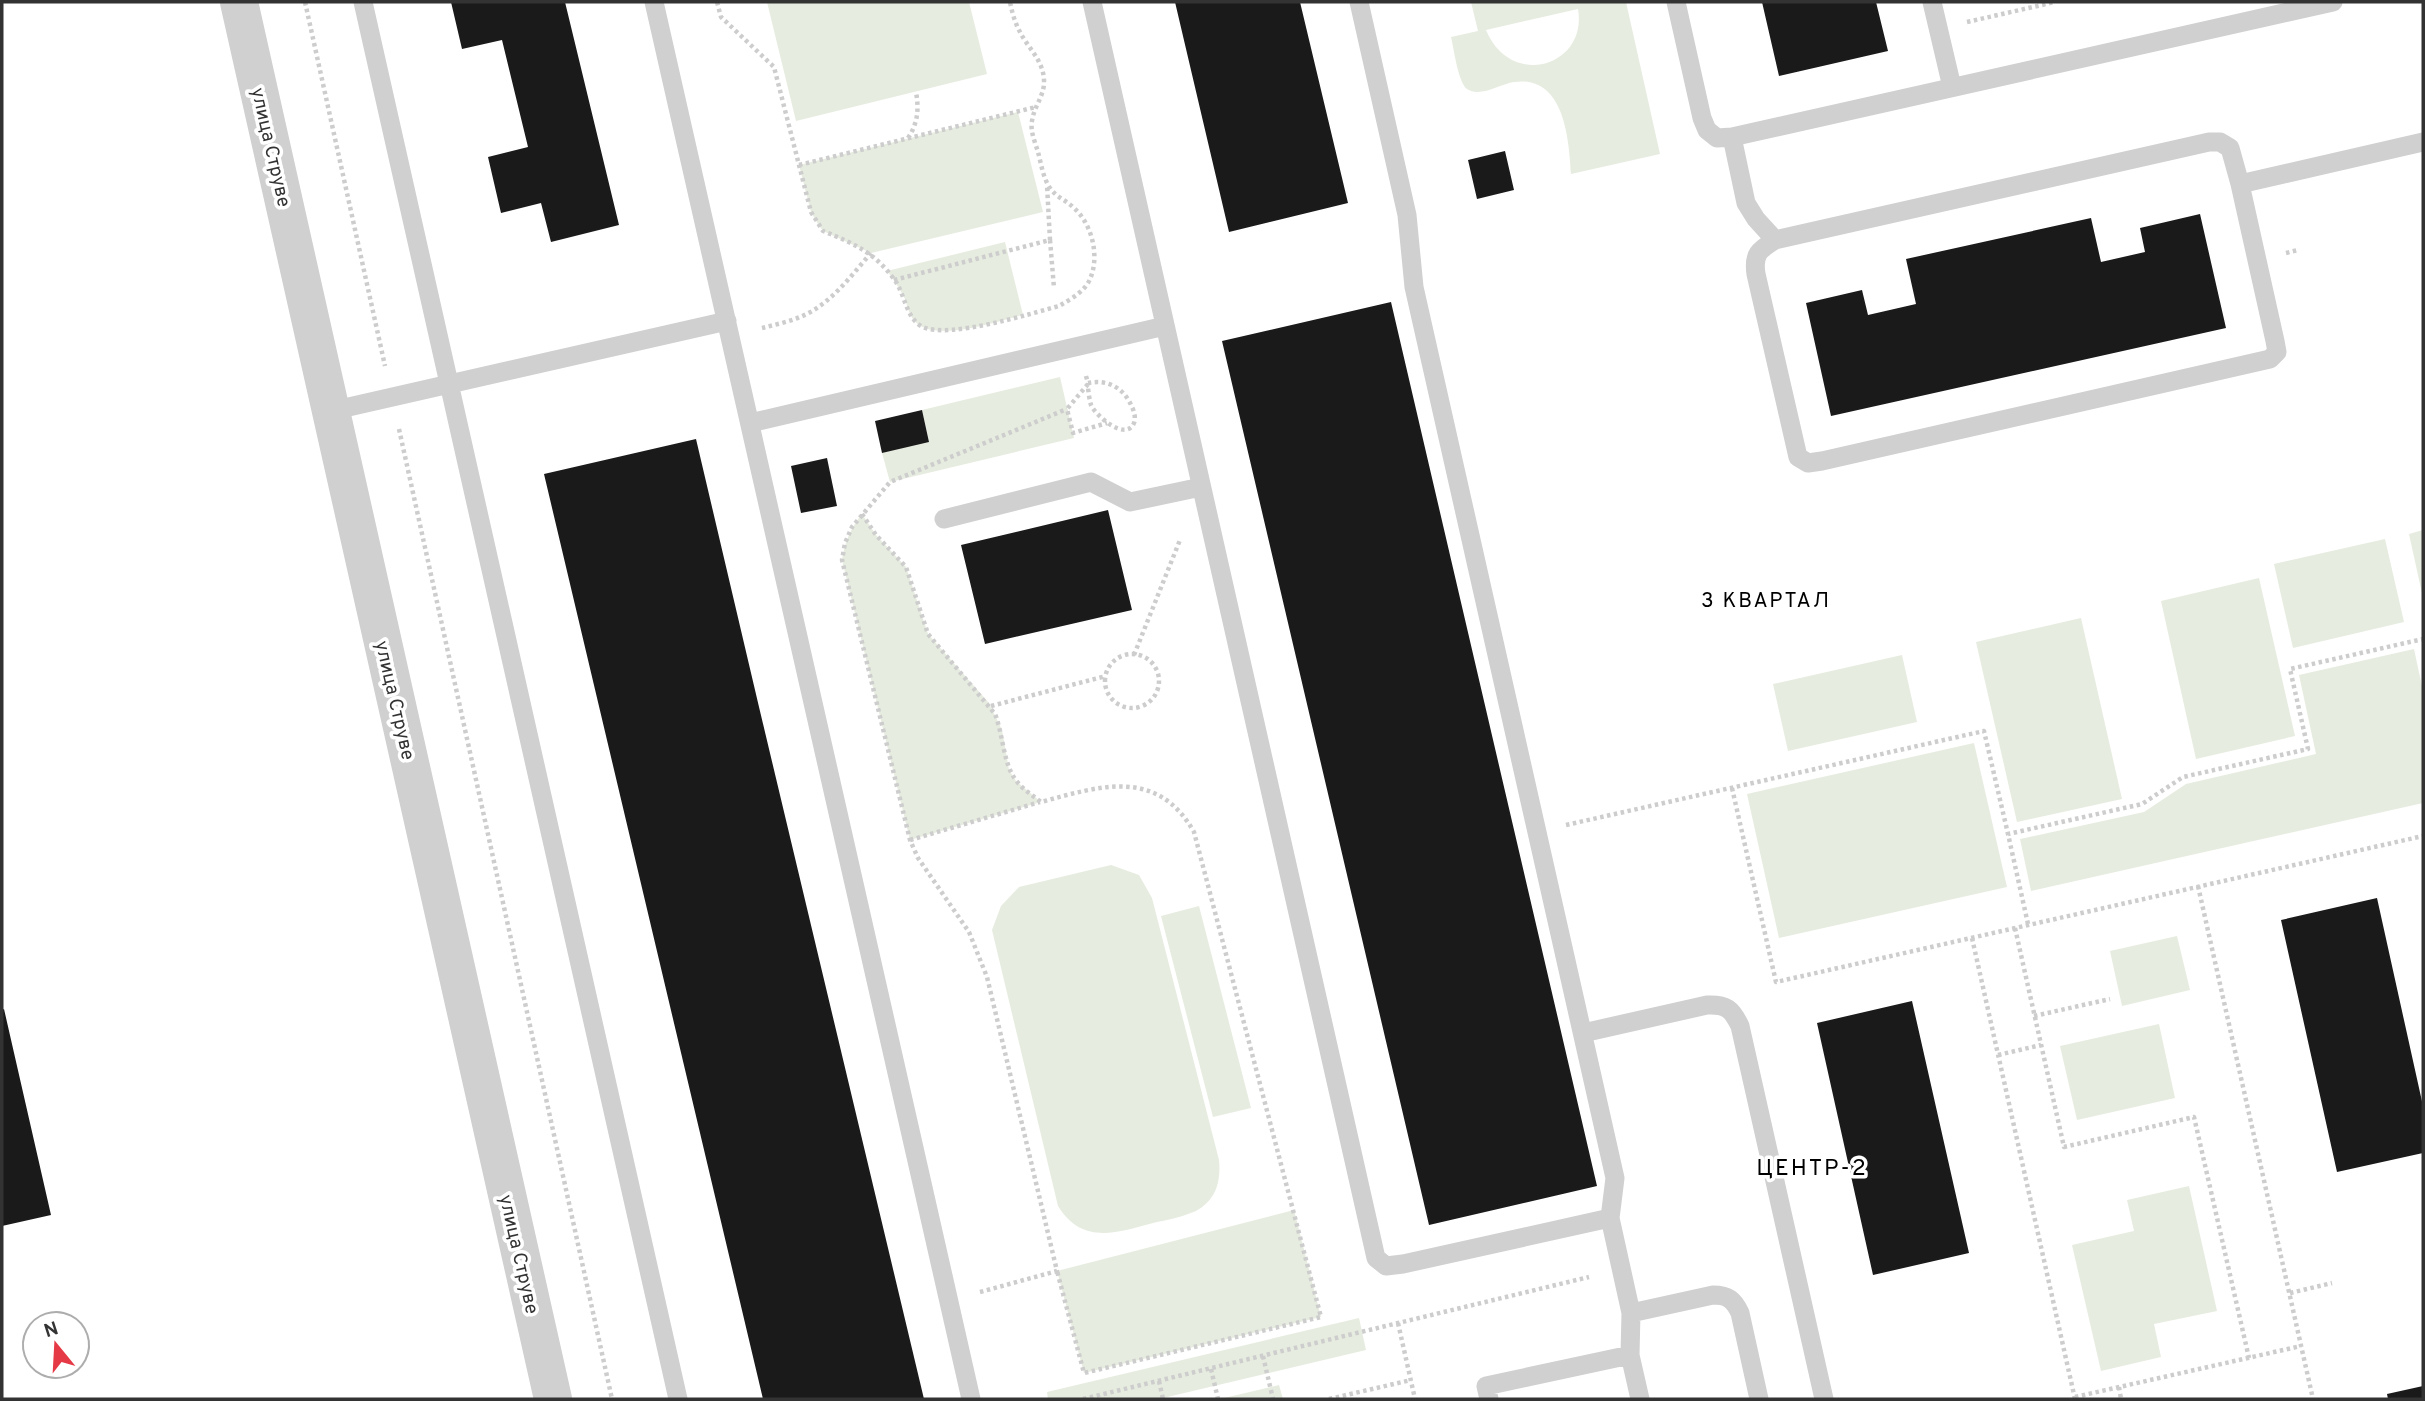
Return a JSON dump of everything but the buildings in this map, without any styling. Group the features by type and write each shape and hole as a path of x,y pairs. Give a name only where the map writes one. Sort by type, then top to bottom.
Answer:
{"street":[{"name":"улица Струве","path":"239,2 553,1399"}],"lane":[{"path":"363,2 678,1399"},
{"path":"654,2 971,1399"},
{"path":"1092,2 1376,1258 1386,1266 1403,1264 1610,1218"},
{"path":"1359,2 1407,215 1415,287 1615,1178 1610,1218 1631,1313 1630,1355 1640,1399"},
{"path":"1676,2 1702,118 1707,130 1717,138 1732,137 2333,2"},
{"path":"1933,2 1952,87"},
{"path":"1732,137 1746,203 1775,240"},
{"path":"2209,142 2220,142 2230,148 2240,184 2277,352 2270,359 1815,462 1808,463 1798,457 1756,274 1754,261 1762,248 1775,240 2209,142"},
{"path":"2240,184 2423,142"},
{"path":"750,423 1164,326"},
{"path":"331,411 450,384 729,329"},
{"path":"944,519 1091,482 1130,502 1200,486"},
{"path":"1583,1033 1707,1005 1723,1004 1734,1013 1740,1026 1824,1399"},
{"path":"1631,1313 1713,1295 1725,1295 1734,1301 1740,1313 1759,1399"},
{"path":"1489,1399 1486,1386 1630,1355"}],"path":[{"path":"305,2 612,1399"},
{"path":"717,2 721,17 774,67 811,212 818,224 823,231 871,253 894,280 913,320 920,326 942,331 1059,306 1075,296 1088,282 1094,262 1093,242 1087,224 1073,207 1057,198 1047,184"},
{"path":"1010,2 1021,36 1033,49 1044,79 1031,131 1047,184 1054,288"},
{"path":"1938,28 2055,2"},
{"path":"908,138 917,118 916,92"},
{"path":"799,164 1036,107"},
{"path":"894,280 1051,240"},
{"path":"729,329 796,319 808,314 836,293 871,253"},
{"path":"910,840 1099,787 1139,789 1157,794 1174,804 1185,816 1194,832 1321,1317 1084,1373 979,953 969,932 918,858 910,840 842,560 845,543 852,527 890,482 1068,410 1088,383 1110,383 1123,391 1131,405 1134,425 1124,429 1107,423 1098,415 1091,403 1088,383 1078,346"},
{"path":"1068,410 1073,433 1107,423"},
{"path":"1134,655 1200,486"},
{"path":"862,514 876,535 906,567 928,634 990,706 1002,730 1009,770 1016,780 1041,802"},
{"path":"2008,834 2142,804 2183,777 2308,749 2290,669 2423,639"},
{"path":"1134,655 1147,660 1157,673 1157,692 1152,699 1139,707 1121,706 1107,692 1105,676 1116,659 1134,655"},
{"path":"990,706 1105,676"},
{"path":"1537,831 1984,731 2028,925"},
{"path":"1732,788 1776,982 2423,836"},
{"path":"2198,886 2313,1399"},
{"path":"2015,928 2064,1147 2194,1117 2249,1358"},
{"path":"1972,937 2075,1398 2301,1346"},
{"path":"2035,1016 2110,999"},
{"path":"1998,1055 2041,1045"},
{"path":"1083,1399 1622,1269"},
{"path":"949,1300 1058,1271"},
{"path":"2290,1293 2332,1283"},
{"path":"1398,1323 1415,1399"},
{"path":"1263,1356 1273,1399"},
{"path":"1211,1368 1218,1399"},
{"path":"1329,1399 1411,1380"},
{"path":"1159,1381 1163,1399"},
{"path":"2119,1387 2121,1399"}],"shaded area":[{"path":"767,2 969,2 987,74 796,121"},
{"path":"1471,2 1626,2 1660,154 1571,174 1565,127 1553,99 1544,88 1531,82 1514,82 1478,92 1467,89 1464,85 1451,37 1478,31","holes":["1578,9 1578,29 1571,45 1560,57 1529,65 1512,60 1498,49 1486,30"]},
{"path":"1018,112 1043,212 871,253 823,231 811,212 799,165"},
{"path":"1005,242 1023,315 982,326 949,331 922,327 912,317 903,295 887,271"},
{"path":"1060,377 1074,438 890,482 882,453 929,441 922,410"},
{"path":"862,514 876,535 906,567 928,634 989,703 1002,730 1009,770 1016,781 1041,802 910,840 842,560 849,536"},
{"path":"2423,530 2423,598 2409,534"},
{"path":"2385,539 2404,622 2293,648 2274,564"},
{"path":"2259,578 2295,736 2196,759 2161,601"},
{"path":"2081,618 2122,799 2017,822 1976,642"},
{"path":"2414,649 2423,691 2423,803 2031,891 2020,839 2144,812 2186,784 2316,754 2299,675"},
{"path":"1902,655 1917,722 1788,751 1773,684"},
{"path":"1974,743 2007,887 1779,938 1747,794"},
{"path":"1111,865 1139,875 1152,898 1219,1168 1218,1183 1213,1196 1196,1211 1126,1230 1101,1233 1078,1227 1058,1206 992,930 1001,906 1019,887"},
{"path":"1199,906 1251,1108 1213,1117 1161,916"},
{"path":"2177,936 2190,990 2122,1006 2110,951"},
{"path":"2159,1024 2175,1098 2077,1120 2060,1046"},
{"path":"2189,1186 2217,1311 2154,1324 2161,1357 2101,1371 2072,1245 2134,1231 2127,1200"},
{"path":"1294,1210 1321,1317 1084,1373 1057,1271"},
{"path":"1359,1318 1366,1350 1159,1399 1048,1399 1047,1392"},
{"path":"1279,1385 1283,1399 1220,1399"}],"district":[{"name":"3 КВАРТАЛ","path":"1766,600"},
{"name":"ЦЕНТР-2","path":"1812,1167"}]}
